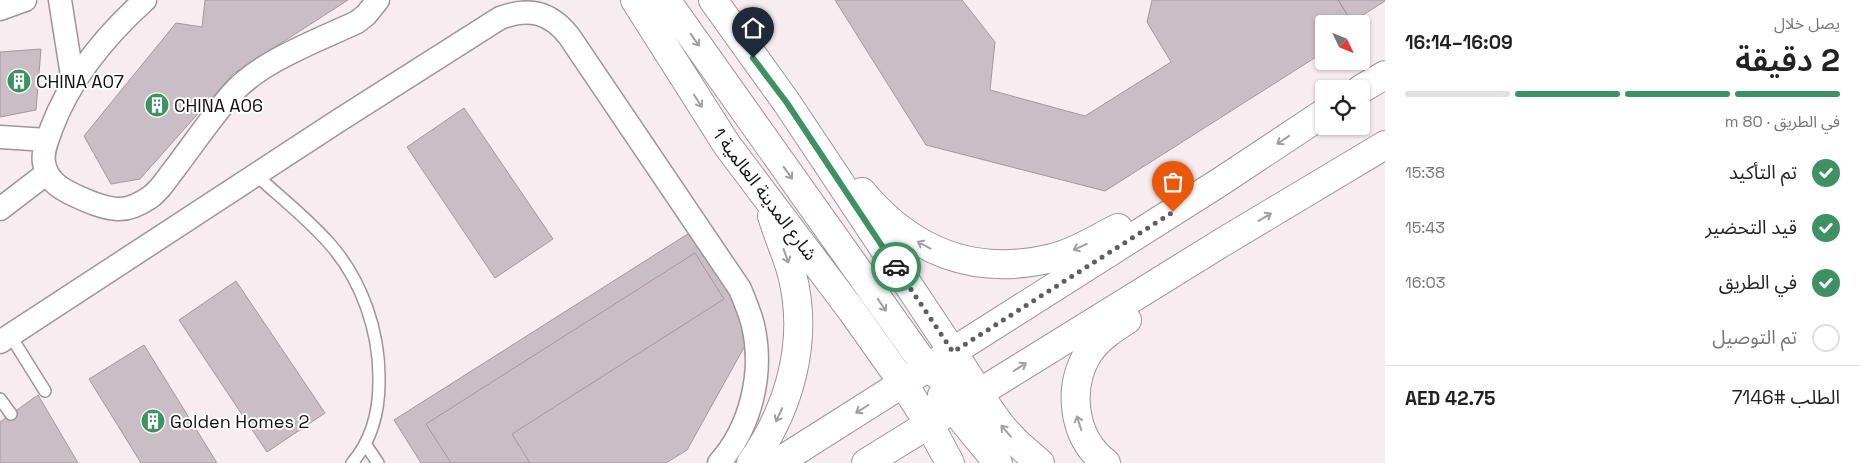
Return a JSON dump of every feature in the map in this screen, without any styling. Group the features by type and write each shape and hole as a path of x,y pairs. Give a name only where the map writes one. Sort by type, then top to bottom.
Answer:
{"street":[{"path":"0,9 25,0"},
{"path":"60,0 73,82"},
{"path":"145,0 102,44 73,82 58,110 47,140 44,157 47,173 53,182 62,189 94,204 118,209 140,204 158,190 231,94 241,84 263,67 357,22 366,15 378,0"},
{"name":"شارع المدينة العالمية 1","path":"636,0 726,145 852,311 903,383 929,424"},
{"path":"666,0 927,368 955,385 978,392"},
{"path":"713,0 787,103 1002,427 1040,463"},
{"path":"5,339 338,121 500,18 525,12 538,14 551,19 561,26 569,36 740,289 748,307 756,345 755,385 751,405 744,424 719,463"},
{"path":"1370,84 1385,75"},
{"path":"787,103 875,208 899,230 927,247 957,259 998,264 1022,264 1054,258 1151,211 1220,182"},
{"path":"777,463 1220,182 1315,119"},
{"path":"0,137 47,140"},
{"path":"866,463 978,392 1385,145"},
{"path":"0,209 47,173"},
{"path":"751,463 770,434 781,412 789,390 797,347 797,310 792,274 764,194"},
{"path":"1106,463 1093,450 1086,439 1076,415 1076,388 1083,362 1090,351 1109,332 1164,295 1198,267 1223,242"},
{"path":"903,383 913,383 932,389 948,401 998,463"},
{"path":"929,424 950,463"}],"lane":[{"path":"256,175 329,243 346,265 359,288 369,313 380,366 377,414 366,445 352,463"},
{"path":"5,339 45,391"},
{"path":"0,399 11,414"},
{"path":"366,445 378,463"}],"building":[{"name":"CHINA A06","path":"205,0 348,0 233,74 140,179 111,184 84,136 176,23 202,27"},
{"path":"835,0 962,0 995,42 990,90 1085,116 1171,62 1147,22 1152,0 1338,0 1347,15 1315,15 1315,58 1105,191 926,145"},
{"path":"1338,0 1385,0 1363,15 1348,15"},
{"name":"CHINA A07","path":"41,49 36,110 0,117 0,52"},
{"path":"464,108 553,239 495,278 407,147"},
{"path":"694,230 739,304 747,342 687,450 666,463 421,463 394,420"},
{"path":"695,253 724,299 512,434 530,463 451,463 426,424"},
{"path":"236,281 325,413 267,452 179,320"},
{"name":"Golden Homes 2","path":"144,345 217,463 141,463 89,379"},
{"path":"38,395 78,463 0,463 0,422"}],"way so far":[{"path":"896,267 953,352 1173,212"}],"place":[{"name":"CHINA A07","path":"19,81"},
{"name":"CHINA A06","path":"157,105"},
{"name":"Golden Homes 2","path":"153,421"}],"route":[{"path":"753,58 787,103 896,267"}]}
